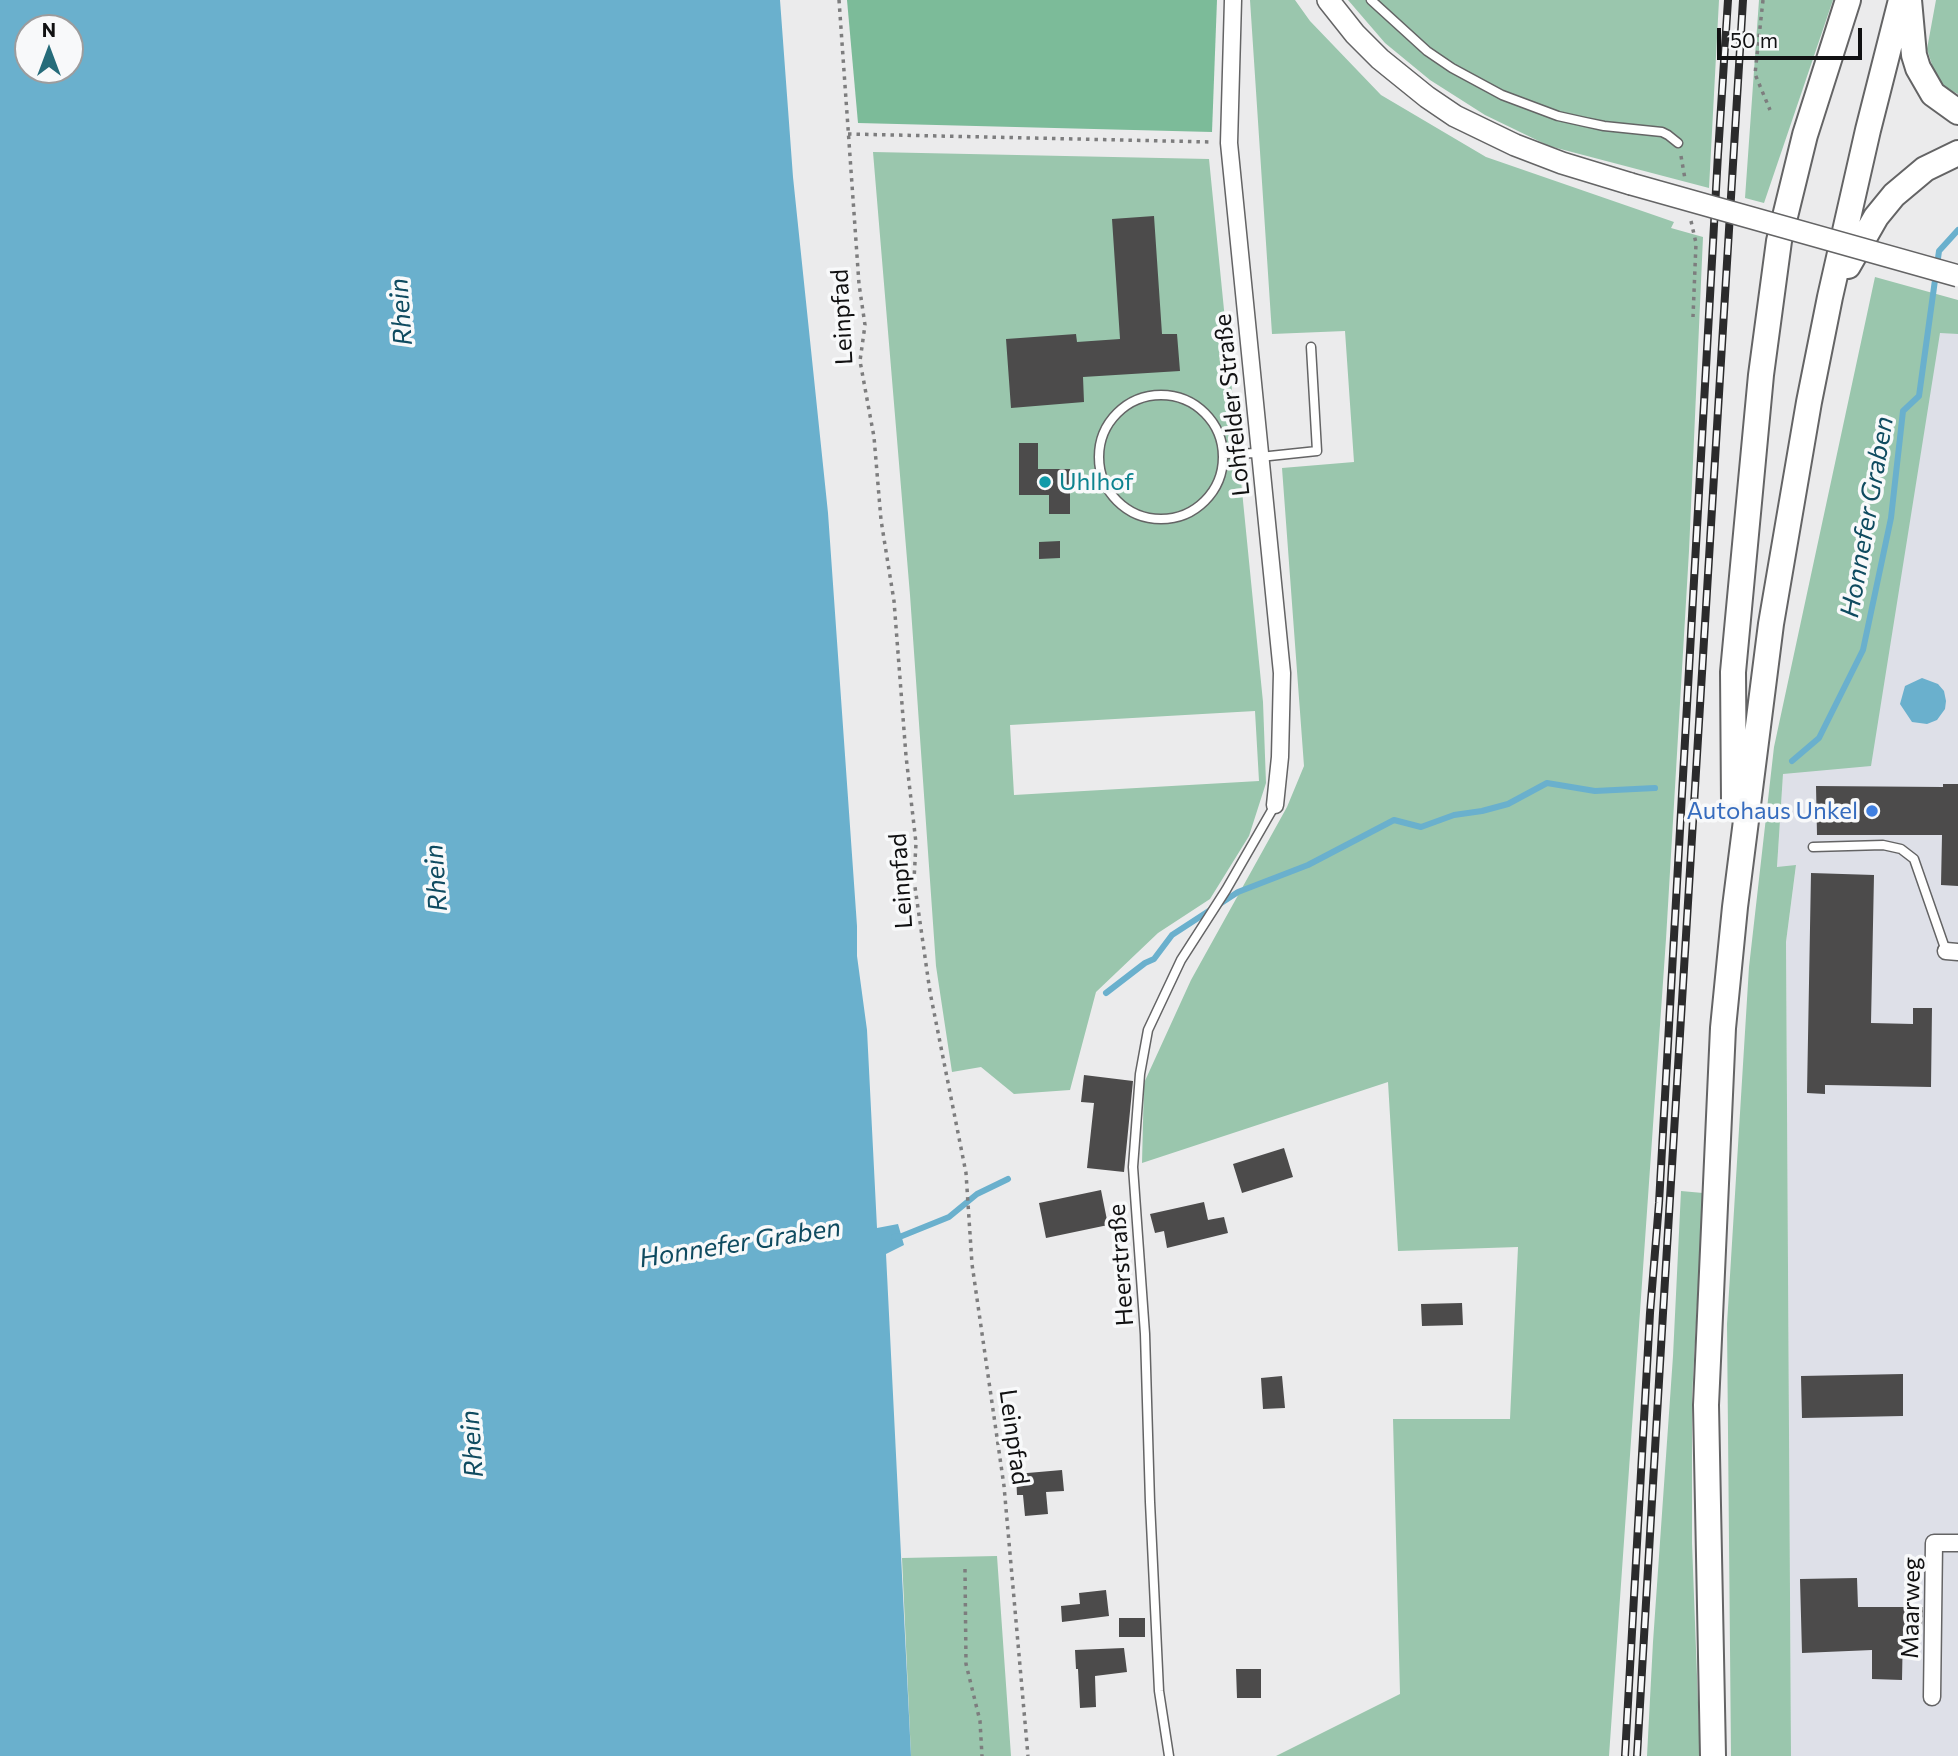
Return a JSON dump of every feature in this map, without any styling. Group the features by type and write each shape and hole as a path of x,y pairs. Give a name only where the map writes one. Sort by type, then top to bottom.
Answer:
{"main road":[{"path":"1735,907 1733,672 1761,375 1782,226 1805,135 1848,0"},
{"path":"1713,1756 1706,1405 1723,1028 1735,907 1771,624 1809,402 1868,130 1901,0"},
{"path":"1909,0 1914,55 1918,68 1933,93 1958,112"},
{"path":"1830,297 1876,217 1894,195 1925,169 1958,153"}],"street":[{"name":"Lohfelder Straße","path":"1233,0 1230,143 1282,673 1280,757 1275,805"},
{"path":"1328,0 1355,34 1399,76 1455,116 1497,137 1562,163 1631,184 1958,276"},
{"name":"Maarweg","path":"1932,1697 1934,1543 1958,1543"}],"lane":[{"path":"1371,0 1427,51 1502,95 1558,116 1604,126 1662,132 1678,143"},
{"path":"1223,454 1260,455 1317,451 1311,347"},
{"path":"1151,395 1172,395 1192,402 1208,416 1219,434 1223,454 1221,474 1212,492 1198,506 1181,516 1161,519 1141,516 1124,506 1110,492 1101,474 1099,453 1103,433 1115,415 1131,402 1151,395"},
{"name":"Heerstraße","path":"1169,1756 1159,1691 1145,1334 1133,1167 1140,1074 1148,1030 1181,960 1226,890 1275,805"},
{"path":"1813,847 1883,845 1901,849 1914,859 1952,952"}],"path":[{"name":"Leinpfad","path":"839,0 859,284 865,325 860,361 874,438 881,520 894,601 916,843 915,880 930,992 966,1173 972,1264 1004,1486 1028,1756"},
{"path":"1763,0 1755,74 1770,110"},
{"path":"848,134 1230,143"},
{"path":"1678,143 1686,189"},
{"path":"1691,219 1696,243 1693,317"},
{"path":"965,1569 966,1664 980,1721 982,1756"}],"shaded area":[{"path":"1940,332 1958,334 1958,1756 1791,1756 1786,942 1796,866 1777,868 1783,774"}],"green space":[{"path":"847,0 1217,0 1212,132 858,123"},
{"path":"1250,0 1295,0 1310,21 1381,95 1486,157 1674,222 1671,228 1703,237 1689,551 1666,939 1609,1756 1276,1756 1400,1694 1393,1419 1510,1419 1518,1247 1398,1251 1388,1082 1142,1163 1144,1083 1191,980 1287,807 1304,766 1282,468 1354,462 1345,331 1272,334"},
{"path":"1348,0 1719,0 1709,188 1549,146 1485,115 1430,80 1385,43"},
{"path":"1759,0 1833,0 1764,203 1745,198"},
{"path":"1936,0 1958,0 1958,94 1938,84 1927,49"},
{"path":"873,152 1209,159 1263,702 1266,783 1249,836 1210,899 1158,933 1096,992 1070,1090 1014,1094 981,1067 952,1072 936,966 910,595","holes":["1255,711 1259,781 1014,795 1010,725"]},
{"path":"1875,277 1958,300 1958,334 1940,333 1871,766 1783,774 1777,867 1796,865 1786,942 1791,1756 1731,1756 1727,1324 1749,967 1774,747"},
{"path":"1681,1191 1703,1193 1692,1397 1692,1543 1700,1756 1647,1756 1673,1356"},
{"path":"997,1556 1011,1756 911,1756 902,1558"}],"water":[{"name":"Rhein","path":"0,0 780,0 793,177 828,513 857,956 867,1030 877,1228 898,1224 904,1245 886,1254 911,1756 0,1756"},
{"path":"1922,678 1938,684 1944,691 1946,701 1945,709 1937,720 1927,724 1912,722 1900,704 1905,686"}],"building":[{"path":"1154,216 1162,334 1177,334 1180,371 1083,377 1084,402 1011,408 1006,339 1076,334 1077,342 1120,339 1112,219"},
{"name":"Uhlhof","path":"1019,443 1038,443 1038,469 1070,469 1070,514 1049,514 1049,495 1019,495"},
{"path":"1060,541 1060,558 1039,559 1039,542"},
{"name":"Autohaus Unkel","path":"1943,784 1958,784 1958,886 1941,885 1942,835 1817,835 1816,786 1943,787"},
{"path":"1811,873 1874,875 1871,1023 1913,1024 1913,1008 1932,1008 1931,1087 1825,1085 1825,1094 1807,1093"},
{"path":"1084,1075 1133,1081 1124,1172 1087,1168 1094,1103 1081,1102"},
{"path":"1284,1148 1293,1177 1242,1193 1233,1164"},
{"path":"1101,1190 1108,1225 1046,1238 1039,1203"},
{"path":"1204,1202 1208,1220 1224,1217 1228,1233 1167,1248 1164,1231 1155,1233 1150,1214"},
{"path":"1462,1303 1463,1325 1422,1326 1421,1304"},
{"path":"1903,1374 1903,1416 1802,1418 1801,1376"},
{"path":"1282,1376 1285,1408 1263,1409 1261,1378"},
{"path":"1062,1470 1064,1491 1046,1492 1048,1514 1025,1516 1023,1495 1017,1495 1016,1474"},
{"path":"1857,1578 1858,1607 1923,1607 1922,1628 1903,1629 1902,1680 1872,1679 1872,1650 1802,1653 1800,1579"},
{"path":"1106,1590 1109,1616 1062,1622 1061,1606 1080,1604 1079,1593"},
{"path":"1119,1618 1145,1618 1145,1637 1119,1637"},
{"path":"1124,1648 1127,1672 1095,1676 1096,1707 1080,1708 1075,1650"},
{"path":"1236,1669 1261,1669 1261,1698 1237,1698"}],"waterway":[{"name":"Honnefer Graben","path":"1792,761 1819,738 1863,650 1891,518 1903,411 1919,396 1939,251 1958,230"},
{"name":"Honnefer Graben","path":"1106,993 1154,959 1172,935 1238,892 1308,865 1394,820 1421,827 1454,815 1508,804 1547,783 1595,791 1655,788"},
{"name":"Honnefer Graben","path":"894,1237 949,1217 977,1194 1008,1179"}],"railway":[{"path":"1625,1756 1728,0"},
{"path":"1637,1756 1743,0"}],"place":[{"name":"Uhlhof","path":"1045,482"},
{"name":"Autohaus Unkel","path":"1872,811"}]}
